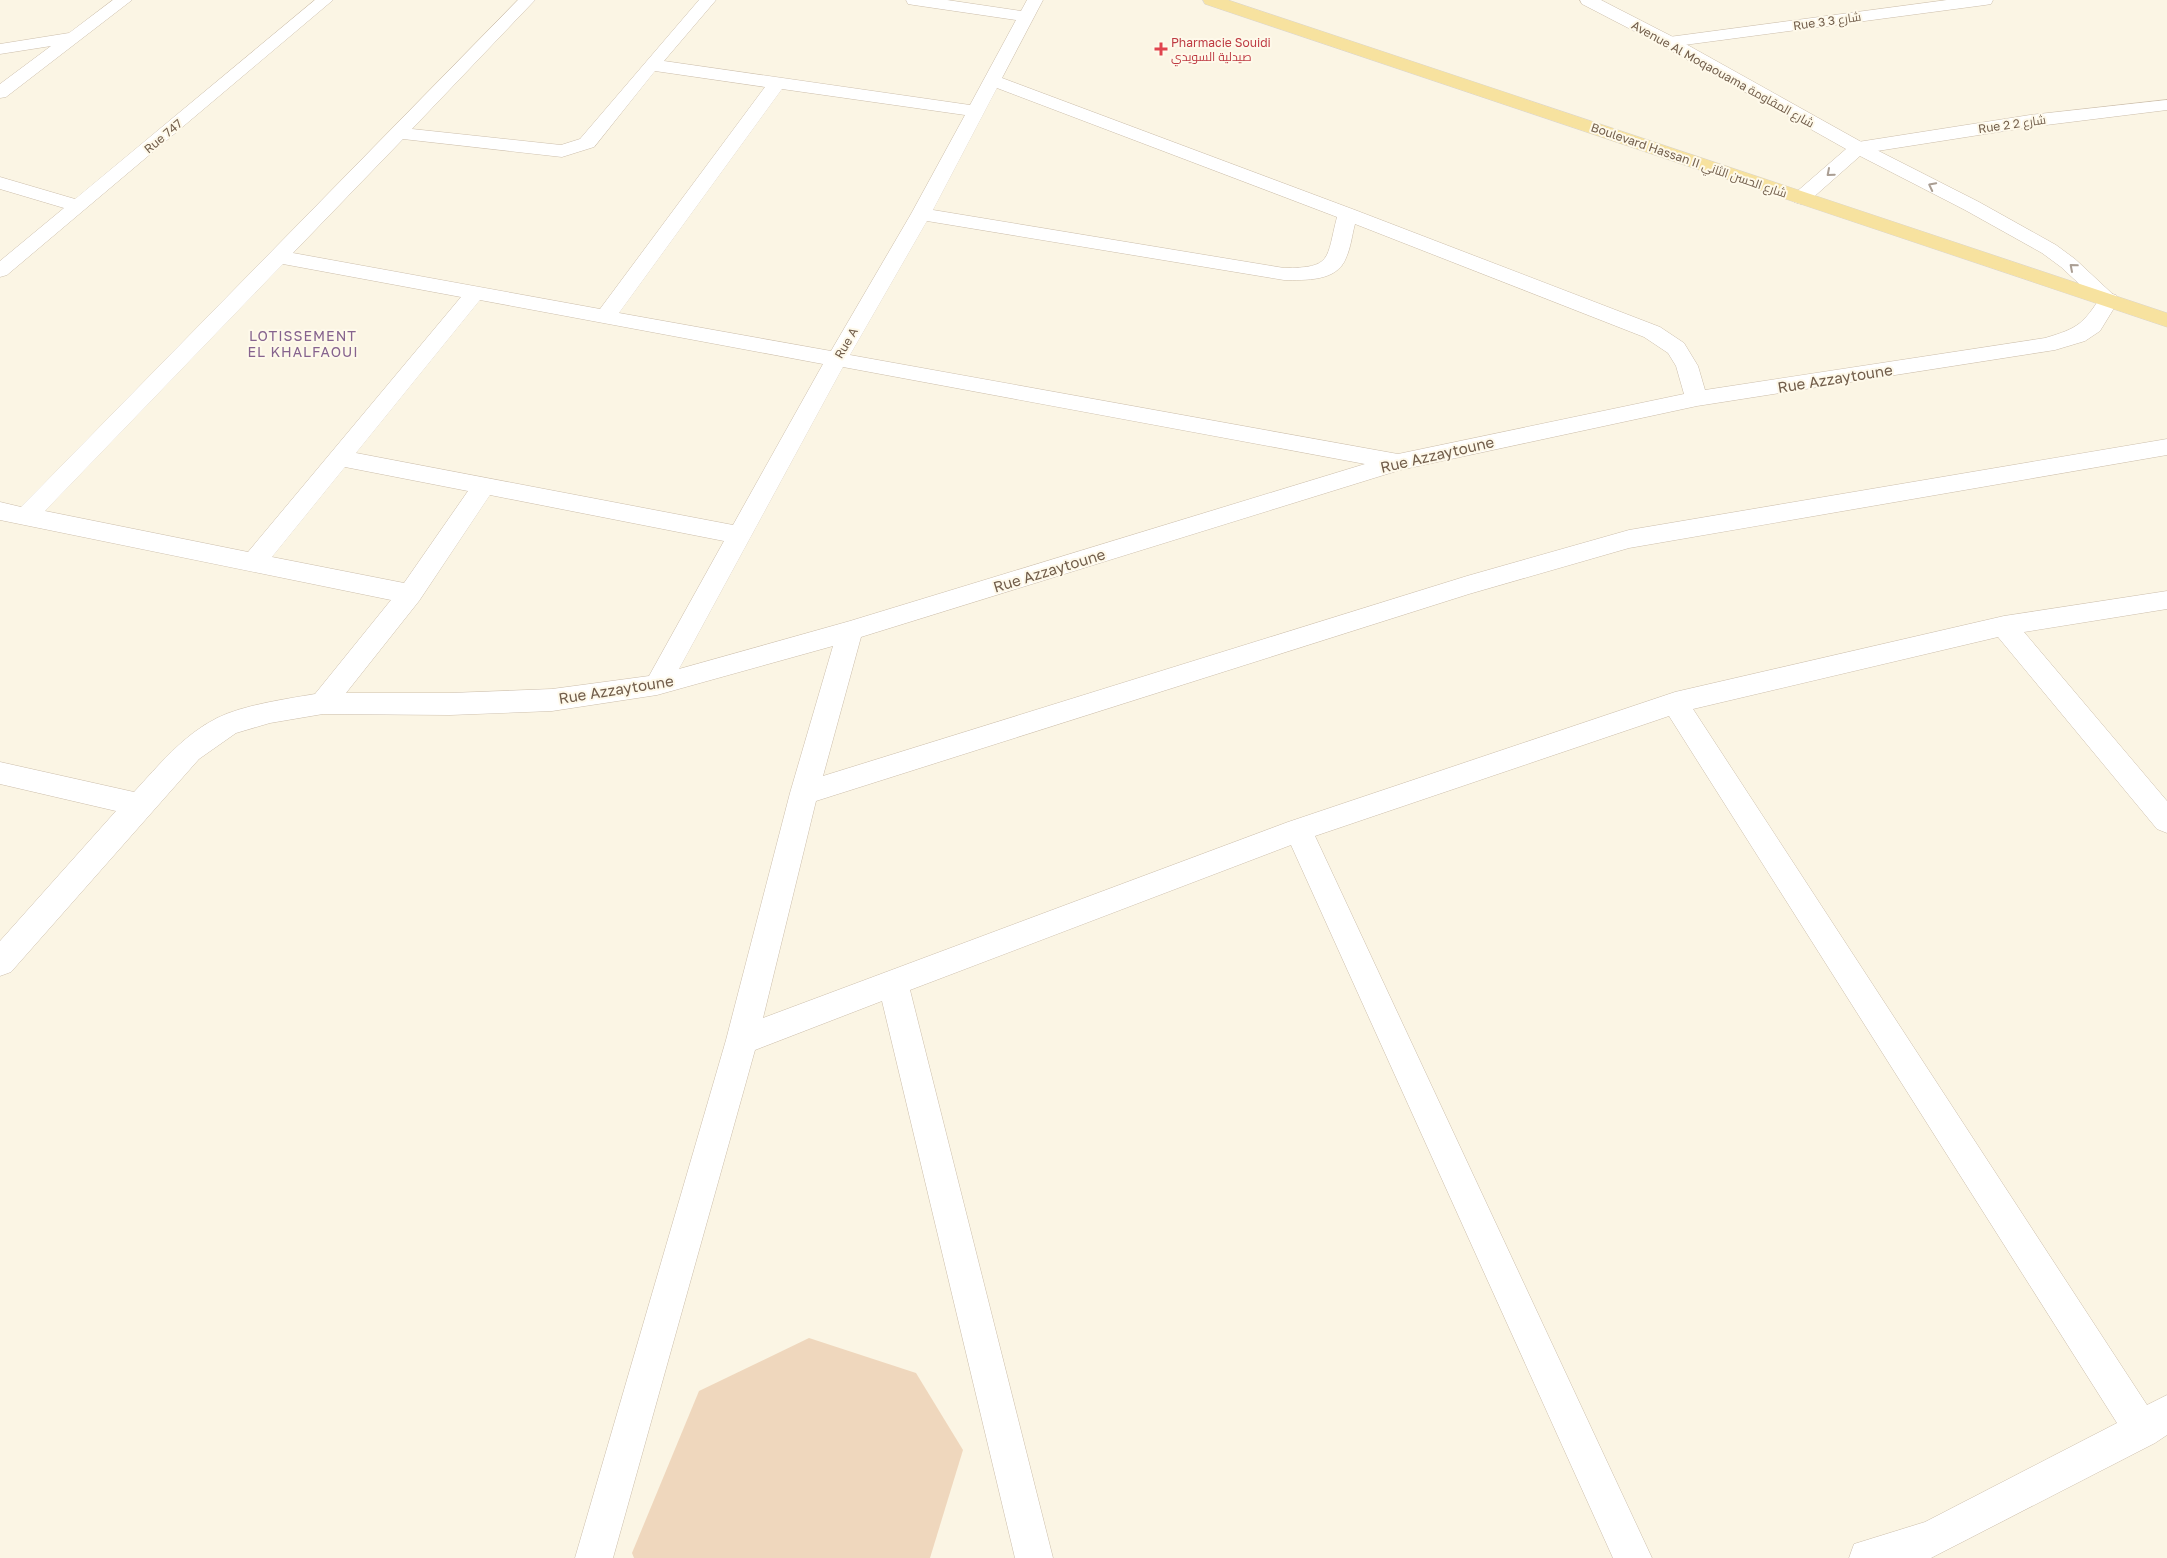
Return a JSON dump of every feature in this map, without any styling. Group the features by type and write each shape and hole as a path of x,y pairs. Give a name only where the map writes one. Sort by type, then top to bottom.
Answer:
{"main road":[{"name":"Boulevard Hassan II شارع الحسن الثاني","path":"1212,0 2167,320"}],"street":[{"path":"0,93 124,0"},
{"name":"Rue 747","path":"0,272 325,0"},
{"path":"26,516 527,0"},
{"path":"398,134 562,151 587,143 651,64 708,0"},
{"path":"914,0 1030,9"},
{"name":"Avenue Al Moqaouama شارع المقاومة","path":"1588,0 1669,42 1858,148 1972,206 2049,249 2068,263 2109,300"},
{"name":"Rue 3 شارع 3","path":"1669,42 1985,0"},
{"name":"Rue A","path":"657,685 837,359 921,214 974,111 1030,9"},
{"path":"0,49 74,38"},
{"path":"651,64 974,111"},
{"path":"991,80 1348,214 1652,332 1676,348 1687,366 1697,399"},
{"path":"605,317 778,82"},
{"name":"Rue 2 شارع 2","path":"1858,148 2030,121 2167,104"},
{"path":"1801,198 1858,148"},
{"path":"0,183 78,206"},
{"path":"921,214 1284,274 1313,274 1327,268 1336,259 1348,214"},
{"path":"278,257 1398,462"},
{"path":"254,562 475,293"},
{"name":"Rue Azzaytoune","path":"0,962 189,751 227,725 270,712 323,703 450,704 552,700 657,685 850,631 1398,462 1697,399 2047,345 2076,336 2092,326 2109,300"},
{"path":"804,793 1467,585 1628,539 2167,447"},
{"path":"339,458 740,535"},
{"path":"323,703 410,594 484,486"},
{"path":"0,512 410,594"},
{"path":"742,1040 1298,830 1675,704 2004,626 2167,600"},
{"path":"2004,626 2167,821"},
{"path":"594,1558 742,1040 804,793 850,631"},
{"path":"1675,704 2154,1421 1930,1540 1868,1558"},
{"path":"0,773 139,805"},
{"path":"1298,830 1633,1558"},
{"path":"893,982 1034,1558"}],"building":[{"path":"809,1338 916,1373 963,1450 930,1558 634,1558 632,1553 699,1391"}],"place":[{"name":"Pharmacie Souidi صيدلية السويدي","path":"1161,49"}],"district":[{"name":"LOTISSEMENT EL KHALFAOUI","path":"303,344"}]}
